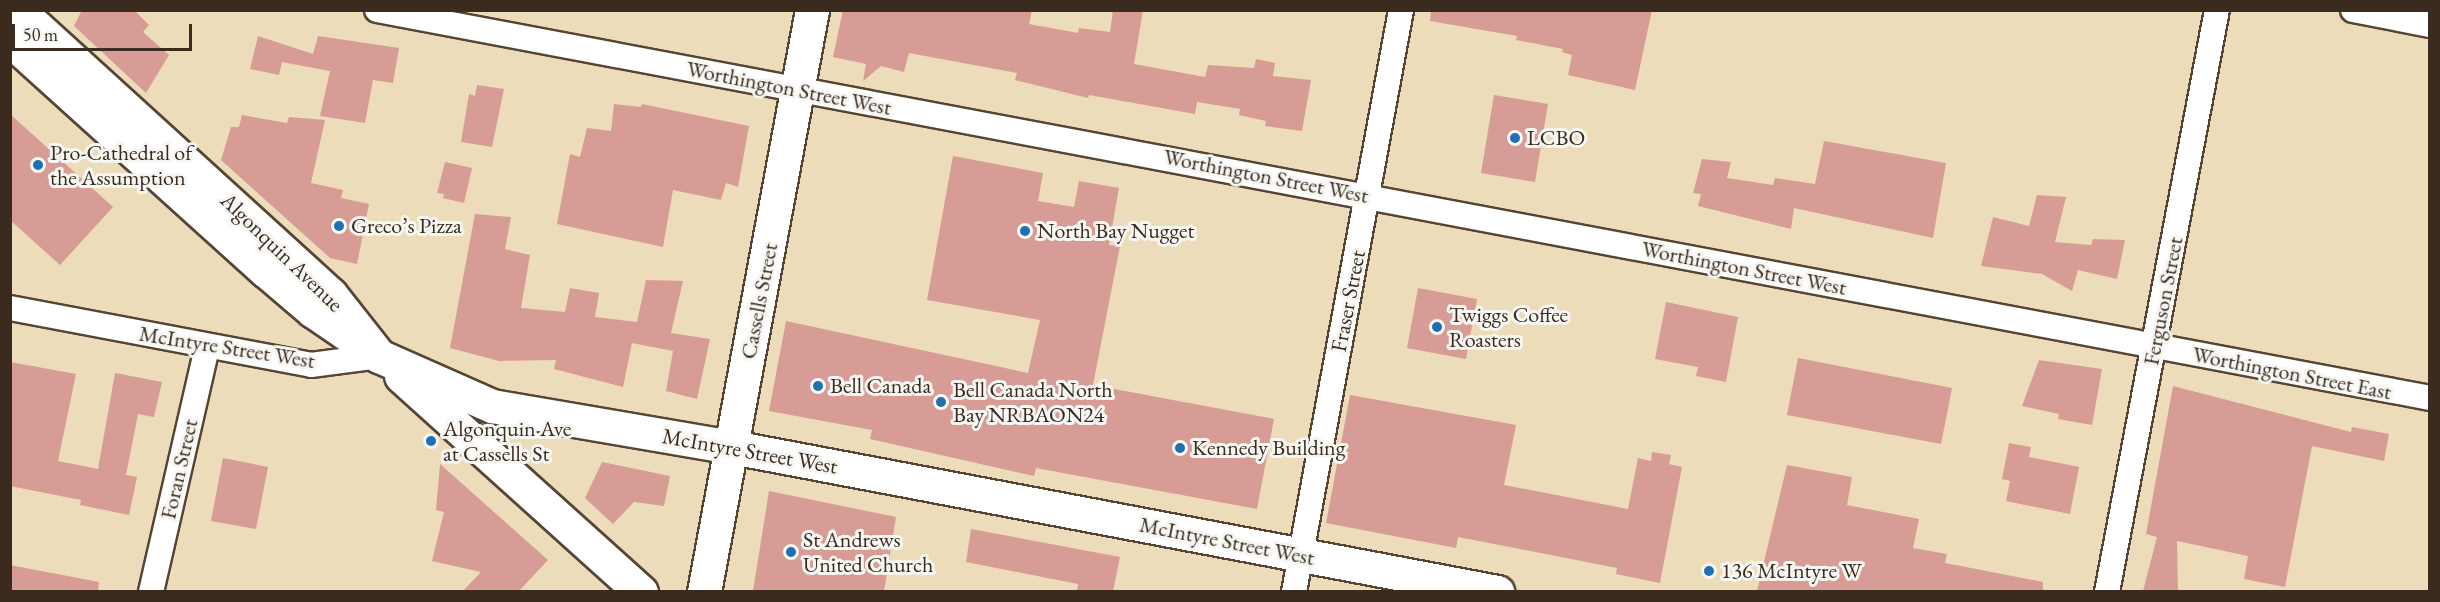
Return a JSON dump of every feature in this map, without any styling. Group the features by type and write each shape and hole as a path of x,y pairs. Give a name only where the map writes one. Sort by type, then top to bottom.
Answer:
{"main road":[{"name":"Algonquin Avenue","path":"18,10 331,295 378,356"},
{"name":"Cassells Street","path":"704,591 813,10"},
{"name":"Algonquin Avenue","path":"10,40 266,271 313,311 378,356 641,591"},
{"name":"McIntyre Street West","path":"378,356 492,406 732,447 1497,591"}],"street":[{"name":"Worthington Street West","path":"377,10 1368,195 2155,347"},
{"name":"Fraser Street","path":"1294,591 1401,10"},
{"name":"Ferguson Street","path":"2107,591 2217,10"},
{"path":"2353,10 2430,25"},
{"name":"McIntyre Street West","path":"10,308 310,365 378,356"},
{"name":"Foran Street","path":"152,591 207,347"},
{"name":"Worthington Street East","path":"2155,347 2430,398"}],"building":[{"path":"82,10 134,10 149,25 143,32 169,55 146,93 74,26"},
{"path":"843,10 1032,10 1029,24 1078,33 1079,28 1110,32 1113,10 1143,10 1134,64 1205,77 1208,65 1254,68 1256,59 1275,63 1273,76 1311,80 1302,131 1265,126 1266,121 1239,115 1240,109 1197,102 1195,114 1089,95 1088,98 1015,80 1017,73 909,53 904,72 881,66 863,81 866,64 833,57"},
{"path":"1431,10 1652,10 1635,90 1568,75 1572,55 1562,52 1563,49 1516,40 1517,36 1430,21"},
{"path":"258,36 313,54 318,36 399,48 393,83 373,80 365,123 320,116 330,71 282,62 279,75 250,69"},
{"path":"477,85 504,89 492,147 461,142 469,94 475,96"},
{"name":"LCBO","path":"1494,95 1548,104 1535,182 1481,173"},
{"path":"614,104 641,107 642,104 749,126 738,187 726,183 721,200 673,190 663,247 557,224 570,154 580,157 587,128 611,131"},
{"name":"Pro-Cathedral of the Assumption","path":"10,114 113,207 60,265 10,220"},
{"path":"242,115 287,123 289,117 325,120 311,183 343,190 341,198 369,204 357,264 330,258 221,160 231,127 239,127"},
{"path":"1824,141 1946,163 1933,238 1794,208 1791,229 1698,206 1701,194 1693,193 1702,159 1731,162 1727,178 1773,185 1775,178 1815,184"},
{"path":"953,156 1043,173 1038,201 1074,207 1079,181 1119,188 1109,245 1120,246 1093,385 1274,419 1257,509 1036,468 1034,476 870,439 872,430 769,411 786,321 1028,373 1040,320 927,300"},
{"path":"445,162 472,168 464,203 443,198 444,194 437,193"},
{"path":"2037,195 2066,197 2055,242 2091,245 2093,239 2125,240 2117,279 2078,270 2072,291 2042,274 1981,266 1993,217 2029,226"},
{"path":"475,214 511,217 505,249 530,255 521,308 565,312 570,288 599,293 595,317 637,322 646,280 683,281 671,333 710,339 697,399 666,391 673,351 632,343 623,387 554,369 556,360 499,361 450,348"},
{"path":"1418,288 1477,299 1466,359 1407,348"},
{"path":"1666,302 1738,317 1726,382 1696,376 1698,367 1655,359"},
{"path":"1798,358 1952,388 1941,444 1787,415"},
{"path":"2039,360 2102,369 2092,425 2058,419 2059,414 2022,406"},
{"path":"10,362 76,374 58,461 98,469 115,373 162,382 154,417 138,414 126,475 137,477 129,515 80,505 81,500 10,486"},
{"path":"2173,386 2351,432 2352,427 2389,434 2384,461 2312,446 2285,587 2244,579 2248,556 2177,541 2178,591 2143,591 2157,537 2146,534"},
{"path":"1350,395 1516,425 1504,485 1628,509 1638,458 1651,461 1652,452 1671,455 1669,464 1682,467 1660,583 1616,574 1617,568 1458,537 1456,548 1326,523"},
{"path":"2009,443 2031,447 2029,457 2079,467 2070,514 2006,501 2010,481 2002,479"},
{"path":"223,458 268,467 256,529 211,521"},
{"path":"602,462 670,476 664,506 634,502 613,524 585,498"},
{"path":"440,464 548,560 519,591 463,591 481,572 432,561 444,512 436,510"},
{"path":"1787,465 1852,477 1847,505 1919,519 1913,548 1947,554 1945,563 2043,582 2043,591 1757,591"},
{"path":"769,491 896,517 884,591 753,591"},
{"path":"971,529 1120,557 1113,591 1077,591 1078,584 966,562"},
{"path":"10,565 99,582 98,591 10,591"}],"place":[{"name":"LCBO","path":"1515,138"},
{"name":"Pro-Cathedral of the Assumption","path":"38,165"},
{"name":"Greco’s Pizza","path":"339,226"},
{"name":"North Bay Nugget","path":"1025,231"},
{"name":"Twiggs Coffee Roasters","path":"1437,327"},
{"name":"Bell Canada","path":"818,386"},
{"name":"Bell Canada North Bay NRBAON24","path":"941,402"},
{"name":"Algonquin Ave at Cassells St","path":"431,441"},
{"name":"Kennedy Building","path":"1180,448"},
{"name":"St Andrews United Church","path":"791,552"},
{"name":"136 McIntyre W","path":"1709,571"}]}
